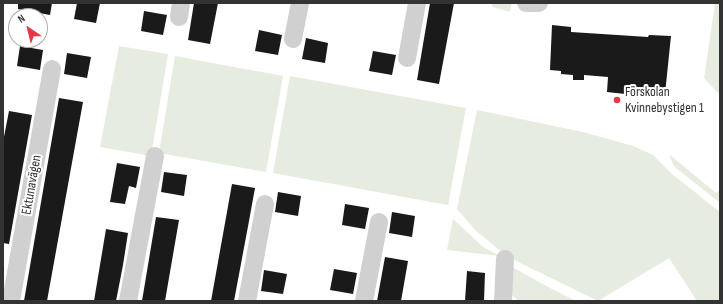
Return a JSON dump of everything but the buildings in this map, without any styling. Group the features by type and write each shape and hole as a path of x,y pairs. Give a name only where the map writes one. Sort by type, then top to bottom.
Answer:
{"street":[{"path":"293,39 300,3"},
{"path":"407,58 417,3"},
{"path":"526,3 539,3"},
{"name":"Ektunavägen","path":"11,301 52,69"},
{"path":"128,301 154,156"},
{"path":"247,301 265,204"},
{"path":"364,301 379,222"},
{"path":"503,301 505,259"}],"shaded area":[{"path":"492,3 512,3 510,12 492,7"},
{"path":"715,3 720,3 720,95 704,78"},
{"path":"119,46 168,54 151,156 100,147"},
{"path":"175,56 283,76 266,172 159,153"},
{"path":"290,76 466,108 448,205 273,173"},
{"path":"477,110 583,132 633,146 653,155 672,174 720,212 720,301 697,301 669,258 598,301 508,257 475,230 457,209"},
{"path":"670,155 716,193 720,190 720,203 675,167"},
{"path":"453,219 483,247 500,256 447,250"},
{"path":"510,266 576,301 519,301 512,295"}],"place":[{"name":"Förskolan Kvinnebystigen 1","path":"617,100"}]}
